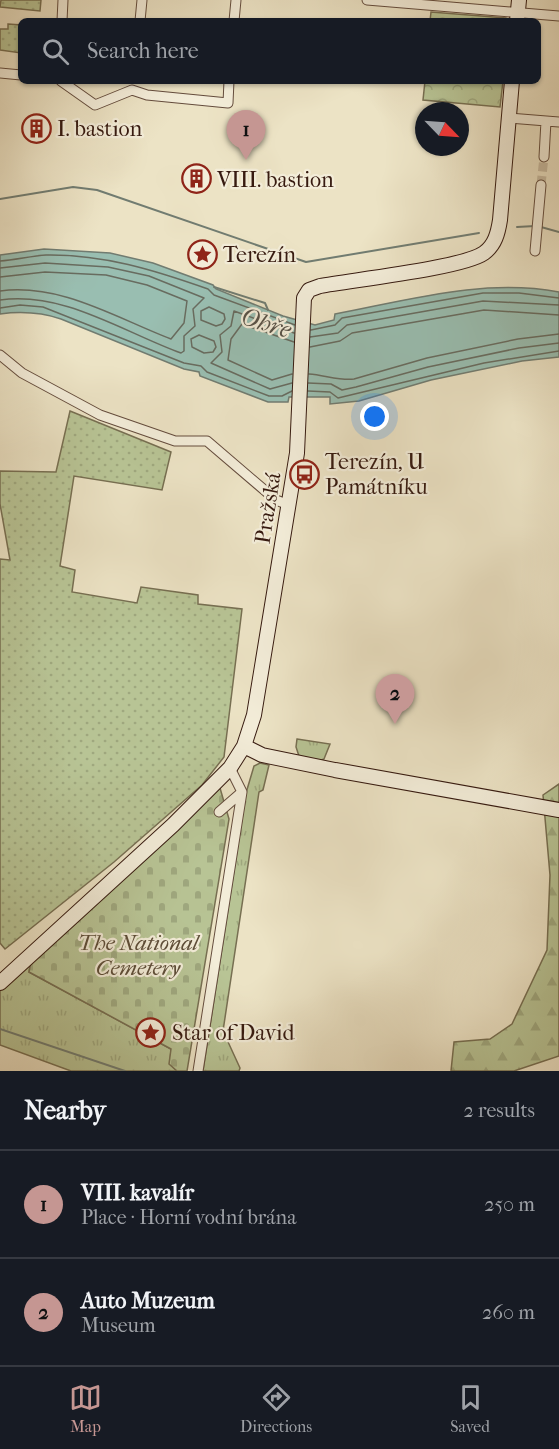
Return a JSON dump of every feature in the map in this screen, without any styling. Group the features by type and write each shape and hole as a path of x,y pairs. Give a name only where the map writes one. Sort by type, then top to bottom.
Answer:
{"main road":[{"name":"Pražská","path":"0,983 173,825 230,768 244,746 254,715 289,505 301,406 303,305 309,290 320,285 459,263 487,251 498,228 512,84"},
{"path":"244,746 262,755 335,770 559,810"}],"street":[{"path":"62,18 63,0"},
{"path":"140,18 142,0"},
{"path":"234,18 236,0"},
{"path":"367,0 424,2 559,16"},
{"path":"0,73 18,75"},
{"path":"65,84 95,105 133,86 147,95 228,103 229,84"},
{"path":"509,118 559,122"},
{"path":"544,157 546,121"},
{"path":"535,252 541,185"},
{"path":"0,355 22,373 99,415 175,441 207,441 276,500 289,505"},
{"path":"198,1071 242,792 230,768"},
{"path":"219,812 242,792"}],"green space":[{"path":"1,0 41,0 40,11 0,7"},
{"path":"431,12 506,18 430,18"},
{"path":"8,24 18,25 18,53 0,50 0,29 8,29"},
{"path":"425,84 503,84 500,107 469,104 469,102 423,100"},
{"path":"70,411 171,452 162,490 74,476 60,566 75,570 72,592 137,603 141,587 198,595 198,604 242,609 224,757 202,785 114,862 5,949 0,943 0,559 10,560 0,504 0,471 56,472"},
{"path":"297,739 330,744 324,759 319,761 299,756 296,747"},
{"path":"260,763 269,765 263,790 259,792 223,1031 240,1068 239,1071 203,1071 246,793 254,766"},
{"path":"559,784 559,1056 514,1071 451,1071 454,1042 490,1039 512,1024 547,950 550,875 543,795"},
{"name":"The National Cemetery","path":"220,788 229,819 187,1071 177,1071 169,1064 171,1049 29,972 31,961"},
{"path":"31,961 29,972 171,1049 170,1064 177,1071 71,1071 0,1045 0,991"}],"water":[{"name":"Ohře","path":"44,249 110,253 153,263 213,285 216,289 283,316 315,325 334,320 335,314 419,297 475,289 531,288 559,292 559,357 522,361 431,380 359,401 330,404 330,397 289,397 288,402 268,402 200,376 199,372 184,369 61,319 31,313 0,314 0,255"}],"waterway":[{"path":"0,199 73,187 97,190 306,262 479,233"},
{"path":"517,227 535,226"},
{"path":"541,227 559,232"},
{"name":"Ohře","path":"214,287 265,303 268,310"},
{"path":"0,1029 125,1071"}],"tunnel":[{"path":"541,185 544,157"}],"place":[{"name":"I. bastion","path":"36,128"},
{"name":"VIII. kavalír","path":"246,160"},
{"name":"VIII. bastion","path":"196,179"},
{"name":"Terezín","path":"202,254"},
{"name":"Terezín, U Památníku","path":"304,474"},
{"name":"Auto Muzeum","path":"395,724"},
{"name":"Star of David","path":"151,1032"}]}
